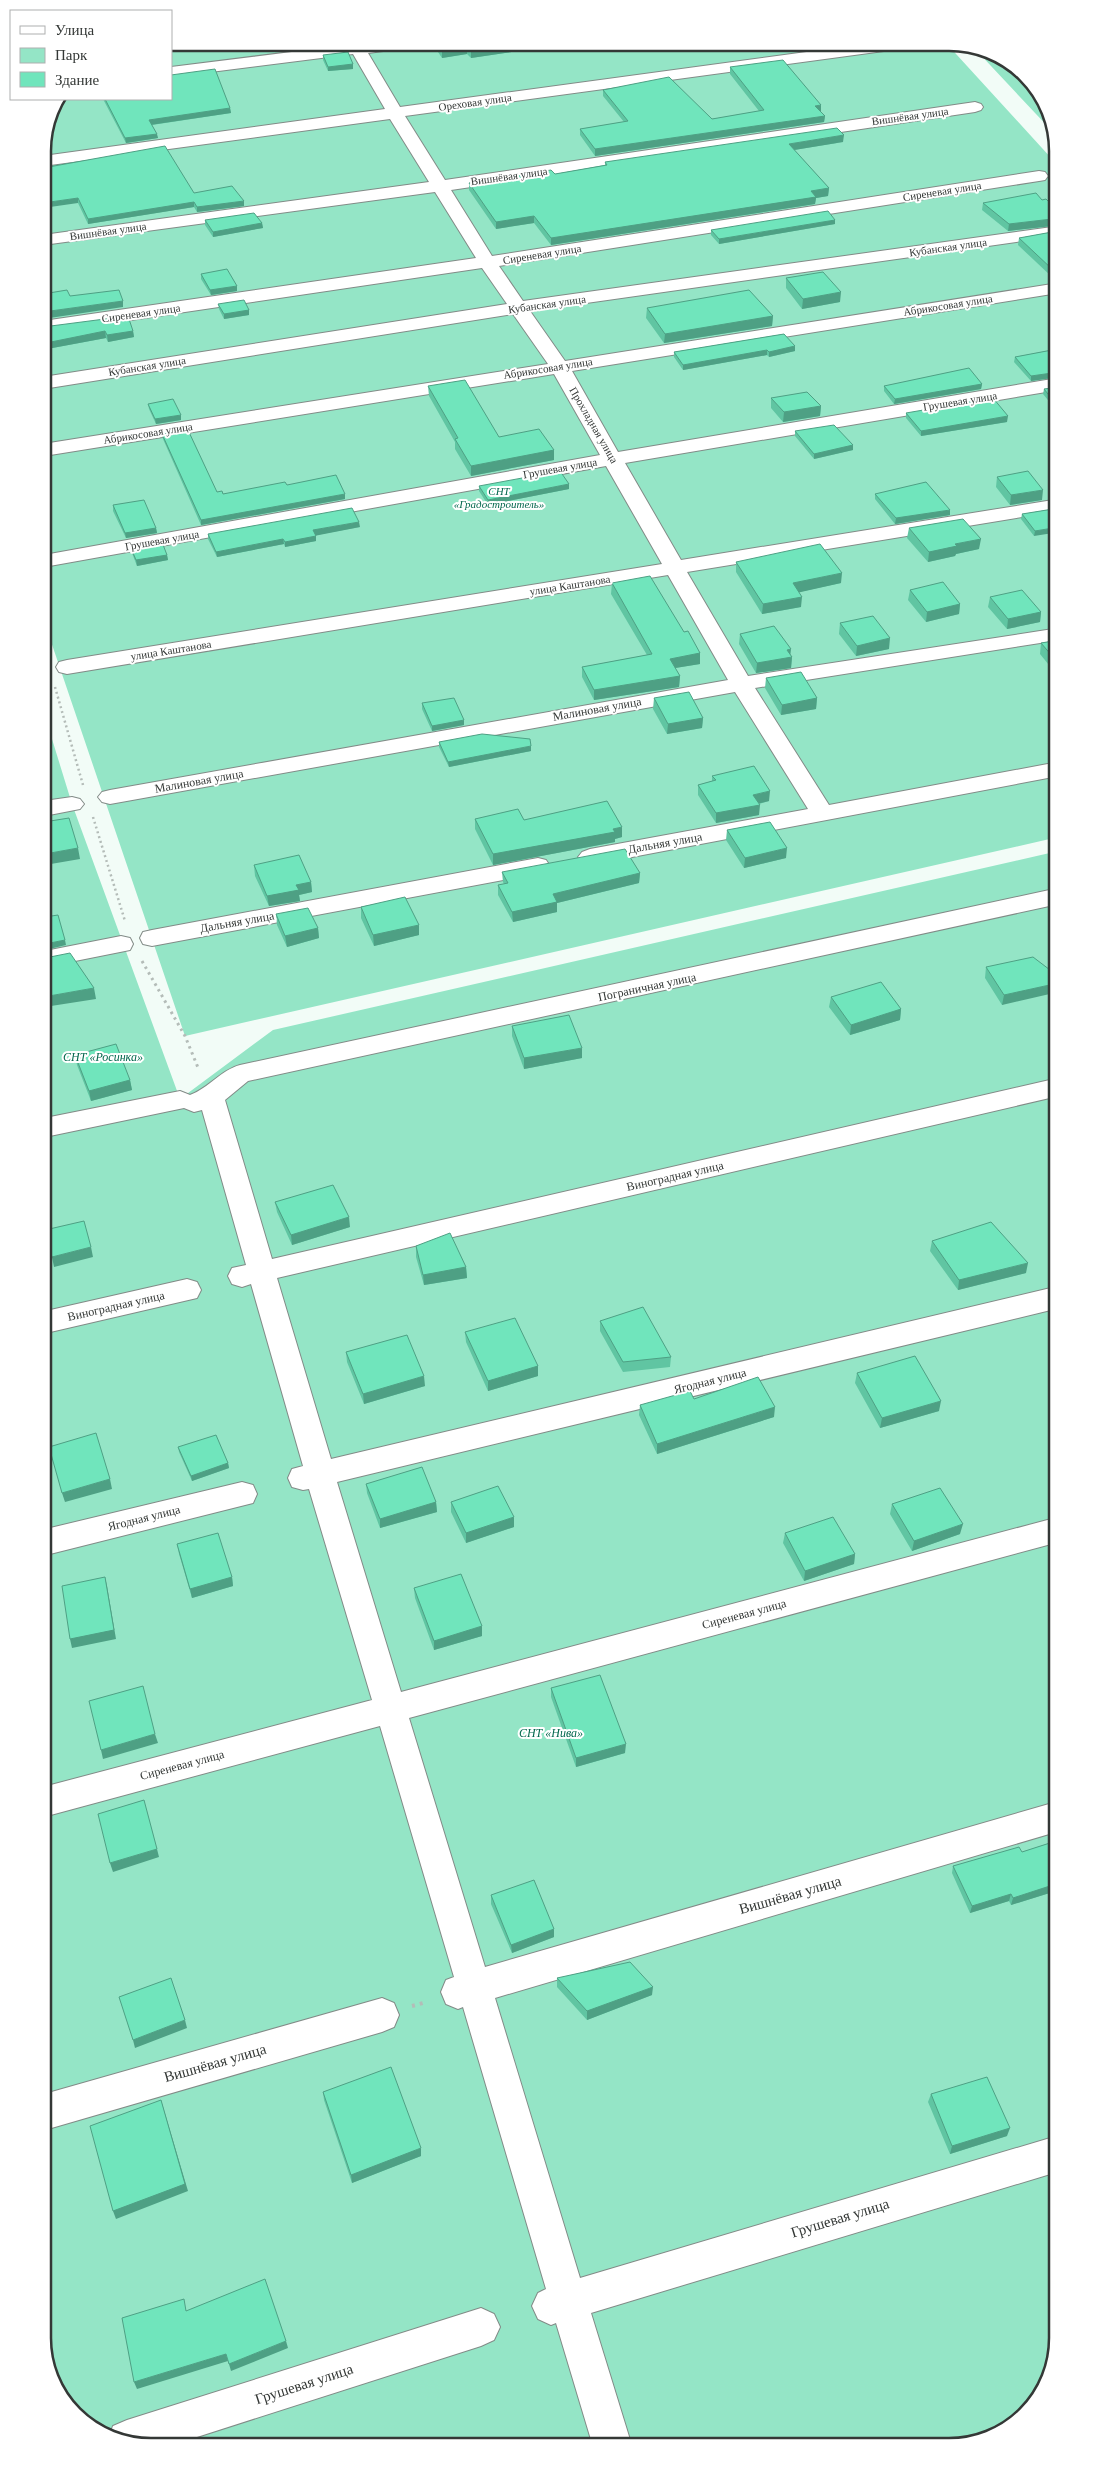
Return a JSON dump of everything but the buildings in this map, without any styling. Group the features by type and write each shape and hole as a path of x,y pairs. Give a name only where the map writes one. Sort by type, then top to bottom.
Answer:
{"street":[{"path":"172,72 320,51"},
{"name":"Прохладная улица","path":"359,51 395,114 487,262 520,307 559,366 614,458 674,569 741,684 823,814"},
{"name":"Ореховая улица","path":"51,160 848,51"},
{"name":"Вишнёвая улица","path":"51,239 441,186 975,107"},
{"name":"Сиреневая улица","path":"51,326 487,262 1039,176"},
{"name":"Кубанская улица","path":"51,381 520,307 1049,232"},
{"name":"Абрикосовая улица","path":"51,449 1049,288"},
{"name":"Грушевая улица","path":"51,560 614,458 1049,386"},
{"name":"улица Каштанова","path":"69,670 1049,507"},
{"name":"Малиновая улица","path":"110,797 741,684 1049,636"},
{"name":"Дальняя улица","path":"146,948 187,931 1049,771"},
{"path":"51,809 83,802"},
{"name":"Пограничная улица","path":"195,1100 240,1074 886,935 1049,897"},
{"path":"51,958 93,949 123,933"},
{"name":"Виноградная улица","path":"251,1274 1049,1089"},
{"path":"51,1127 195,1100 251,1274 311,1476 391,1709 467,1990 559,2303 609,2438"},
{"name":"Виноградная улица","path":"51,1321 187,1290"},
{"name":"Ягодная улица","path":"311,1476 1049,1299"},
{"name":"Ягодная улица","path":"51,1541 242,1494"},
{"name":"Сиреневая улица","path":"51,1800 1049,1532"},
{"name":"Вишнёвая улица","path":"467,1990 1049,1819"},
{"name":"Вишнёвая улица","path":"51,2110 382,2015"},
{"name":"Грушевая улица","path":"559,2303 1049,2156"},
{"name":"Грушевая улица","path":"137,2437 481,2327"}],"path":[{"path":"69,670 83,802 123,933"},
{"path":"146,948 185,1036 195,1100"},
{"path":"382,2015 467,1990"}],"green space":[{"name":"СНТ «Градостроитель»","path":"172,51 953,51 1049,156 1049,839 185,1036 51,642 51,144 59,113 66,100 172,100"},
{"path":"983,58 999,65 1020,80 1035,101 1044,123"},
{"name":"СНТ «Нива»","path":"51,736 72,804 180,1099 273,1030 1049,853 1049,2338 1045,2364 1032,2393 1020,2409 993,2427 975,2434 949,2438 144,2438 119,2432 90,2417 72,2399 62,2382 53,2357 51,2345"}],"park label":[{"name":"СНТ «Росинка»","path":"103,1057"}]}
